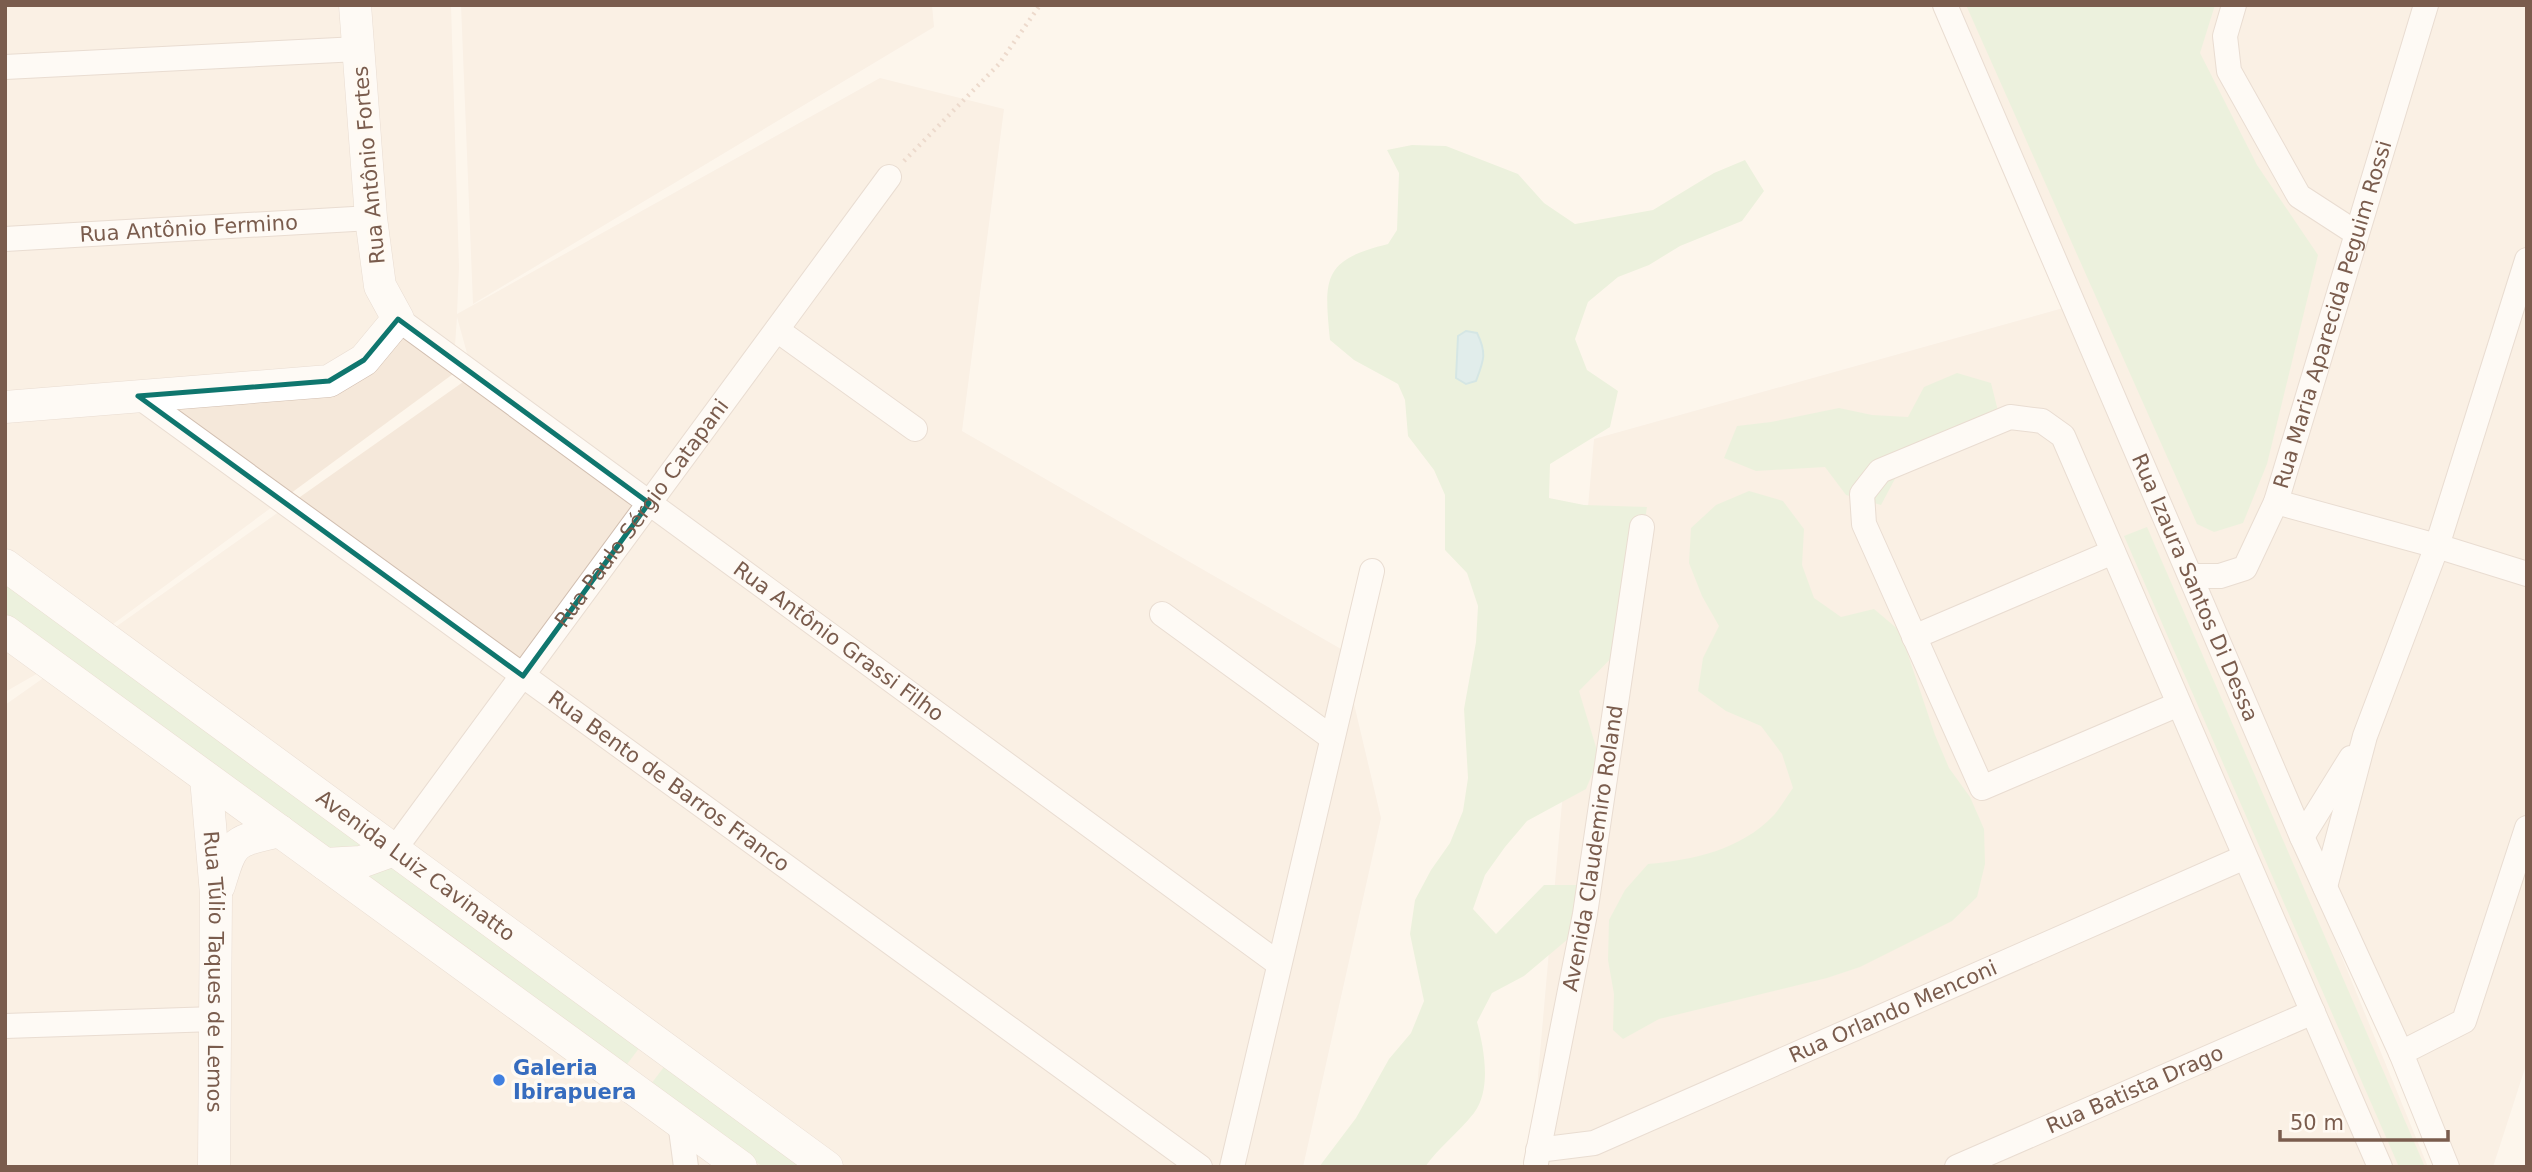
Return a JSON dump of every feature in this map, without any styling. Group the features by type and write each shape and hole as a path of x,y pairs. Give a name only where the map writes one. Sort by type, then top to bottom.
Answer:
{"street":[{"name":"Rua Antônio Fortes","path":"355,5 371,218 380,286 398,319"},
{"name":"Rua Izaura Santos Di Dessa","path":"1945,5 2302,837 2401,1053 2446,1167"},
{"path":"2234,5 2225,36 2229,71 2299,196 2356,233"},
{"name":"Rua Maria Aparecida Peguim Rossi","path":"2191,576 2220,576 2245,568 2276,502 2426,5"},
{"path":"5,67 358,49"},
{"name":"Rua Paulo Sérgio Catapani","path":"394,850 889,177"},
{"name":"Rua Antônio Fermino","path":"5,239 371,218"},
{"path":"2325,887 2365,736 2437,546 2527,260"},
{"path":"5,407 329,381 364,360 398,319"},
{"name":"Rua Antônio Grassi Filho","path":"398,319 1279,964"},
{"path":"776,330 915,429"},
{"name":"Rua Bento de Barros Franco","path":"138,396 1200,1167"},
{"path":"2179,704 1982,788 1864,524 1862,494 1880,471 2010,417 2042,421 2063,436 2313,1012 2379,1167"},
{"path":"2276,502 2527,574"},
{"name":"Avenida Claudemiro Roland","path":"1536,1158 1585,914 1642,527"},
{"path":"1914,637 2113,552"},
{"name":"Avenida Luiz Cavinatto","path":"5,565 827,1167"},
{"path":"1232,1167 1371,570"},
{"path":"1162,614 1332,738"},
{"path":"5,631 741,1167"},
{"path":"170,751 203,710"},
{"path":"2302,837 2365,736"},
{"name":"Rua Túlio Taques de Lemos","path":"206,778 216,894 214,1167"},
{"path":"2401,1053 2464,1021 2527,828"},
{"path":"216,894 228,853 242,839 280,831"},
{"path":"325,864 361,862 394,850"},
{"name":"Rua Orlando Menconi","path":"1536,1158 1594,1143 2245,857"},
{"name":"Rua Batista Drago","path":"1957,1167 2313,1012"},
{"path":"5,1026 215,1018"},
{"path":"630,1086 661,1045"},
{"path":"680,1122 686,1167"}],"path":[{"path":"889,177 999,64 1040,5"}],"highlighted area":[{"path":"398,319 649,503 523,676 138,396 329,381 364,360"}],"shaded area":[{"path":"5,5 451,5 459,267 457,314 880,78 1004,109 962,431 1341,649 1381,818 1303,1167 5,1167 5,705 473,375 457,317 453,374 75,652 5,692"},
{"path":"461,5 932,5 934,27 473,304"},
{"path":"1961,5 2527,5 2527,1062 2493,1167 2454,1167 1958,11"},
{"path":"2074,305 2428,1167 1530,1167 1594,439"}],"green space":[{"path":"1966,5 2215,5 2200,53 2257,165 2318,255 2267,464 2243,523 2214,532 2197,524"},
{"path":"1412,145 1446,146 1518,174 1544,203 1575,224 1653,210 1714,173 1745,160 1764,191 1742,221 1680,246 1649,265 1618,277 1588,302 1575,339 1587,370 1618,391 1610,427 1550,464 1549,498 1584,505 1647,507 1625,644 1579,691 1599,757 1586,789 1527,821 1485,875 1473,909 1496,934 1544,885 1579,885 1579,922 1568,939 1524,976 1492,993 1477,1022 1485,1068 1480,1103 1425,1167 1319,1167 1356,1118 1389,1059 1411,1033 1424,1001 1410,934 1415,900 1450,843 1463,811 1468,778 1464,709 1476,642 1478,606 1467,573 1445,550 1445,495 1434,470 1408,436 1405,400 1398,384 1354,360 1330,340 1328,319 1328,287 1339,265 1366,250 1388,244 1397,230 1399,173 1387,150"},
{"path":"1957,373 1991,383 1998,411 1897,475 1881,505 1846,495 1825,467 1756,471 1724,458 1737,426 1839,408 1872,415 1908,417 1924,387"},
{"path":"1749,491 1783,501 1804,529 1802,565 1814,598 1841,617 1874,609 1900,631 1949,768 1970,797 1984,829 1985,864 1977,897 1952,921 1860,967 1827,978 1659,1019 1623,1039 1613,1030 1614,994 1608,960 1609,920 1625,890 1648,864 1699,856 1747,837 1774,815 1793,788 1782,754 1761,726 1726,711 1698,691 1703,658 1719,626 1702,596 1689,563 1691,528 1716,505"},
{"path":"2147,527 2425,1167 2399,1167 2124,536"},
{"path":"5,583 365,848 328,855 5,617"},
{"path":"395,866 640,1047 622,1071 360,877"},
{"path":"667,1063 808,1167 763,1167 651,1084"}],"water":[{"path":"1466,331 1477,333 1483,357 1476,381 1466,384 1456,378 1458,336"}],"place":[{"name":"Galeria Ibirapuera","path":"499,1080"}]}
